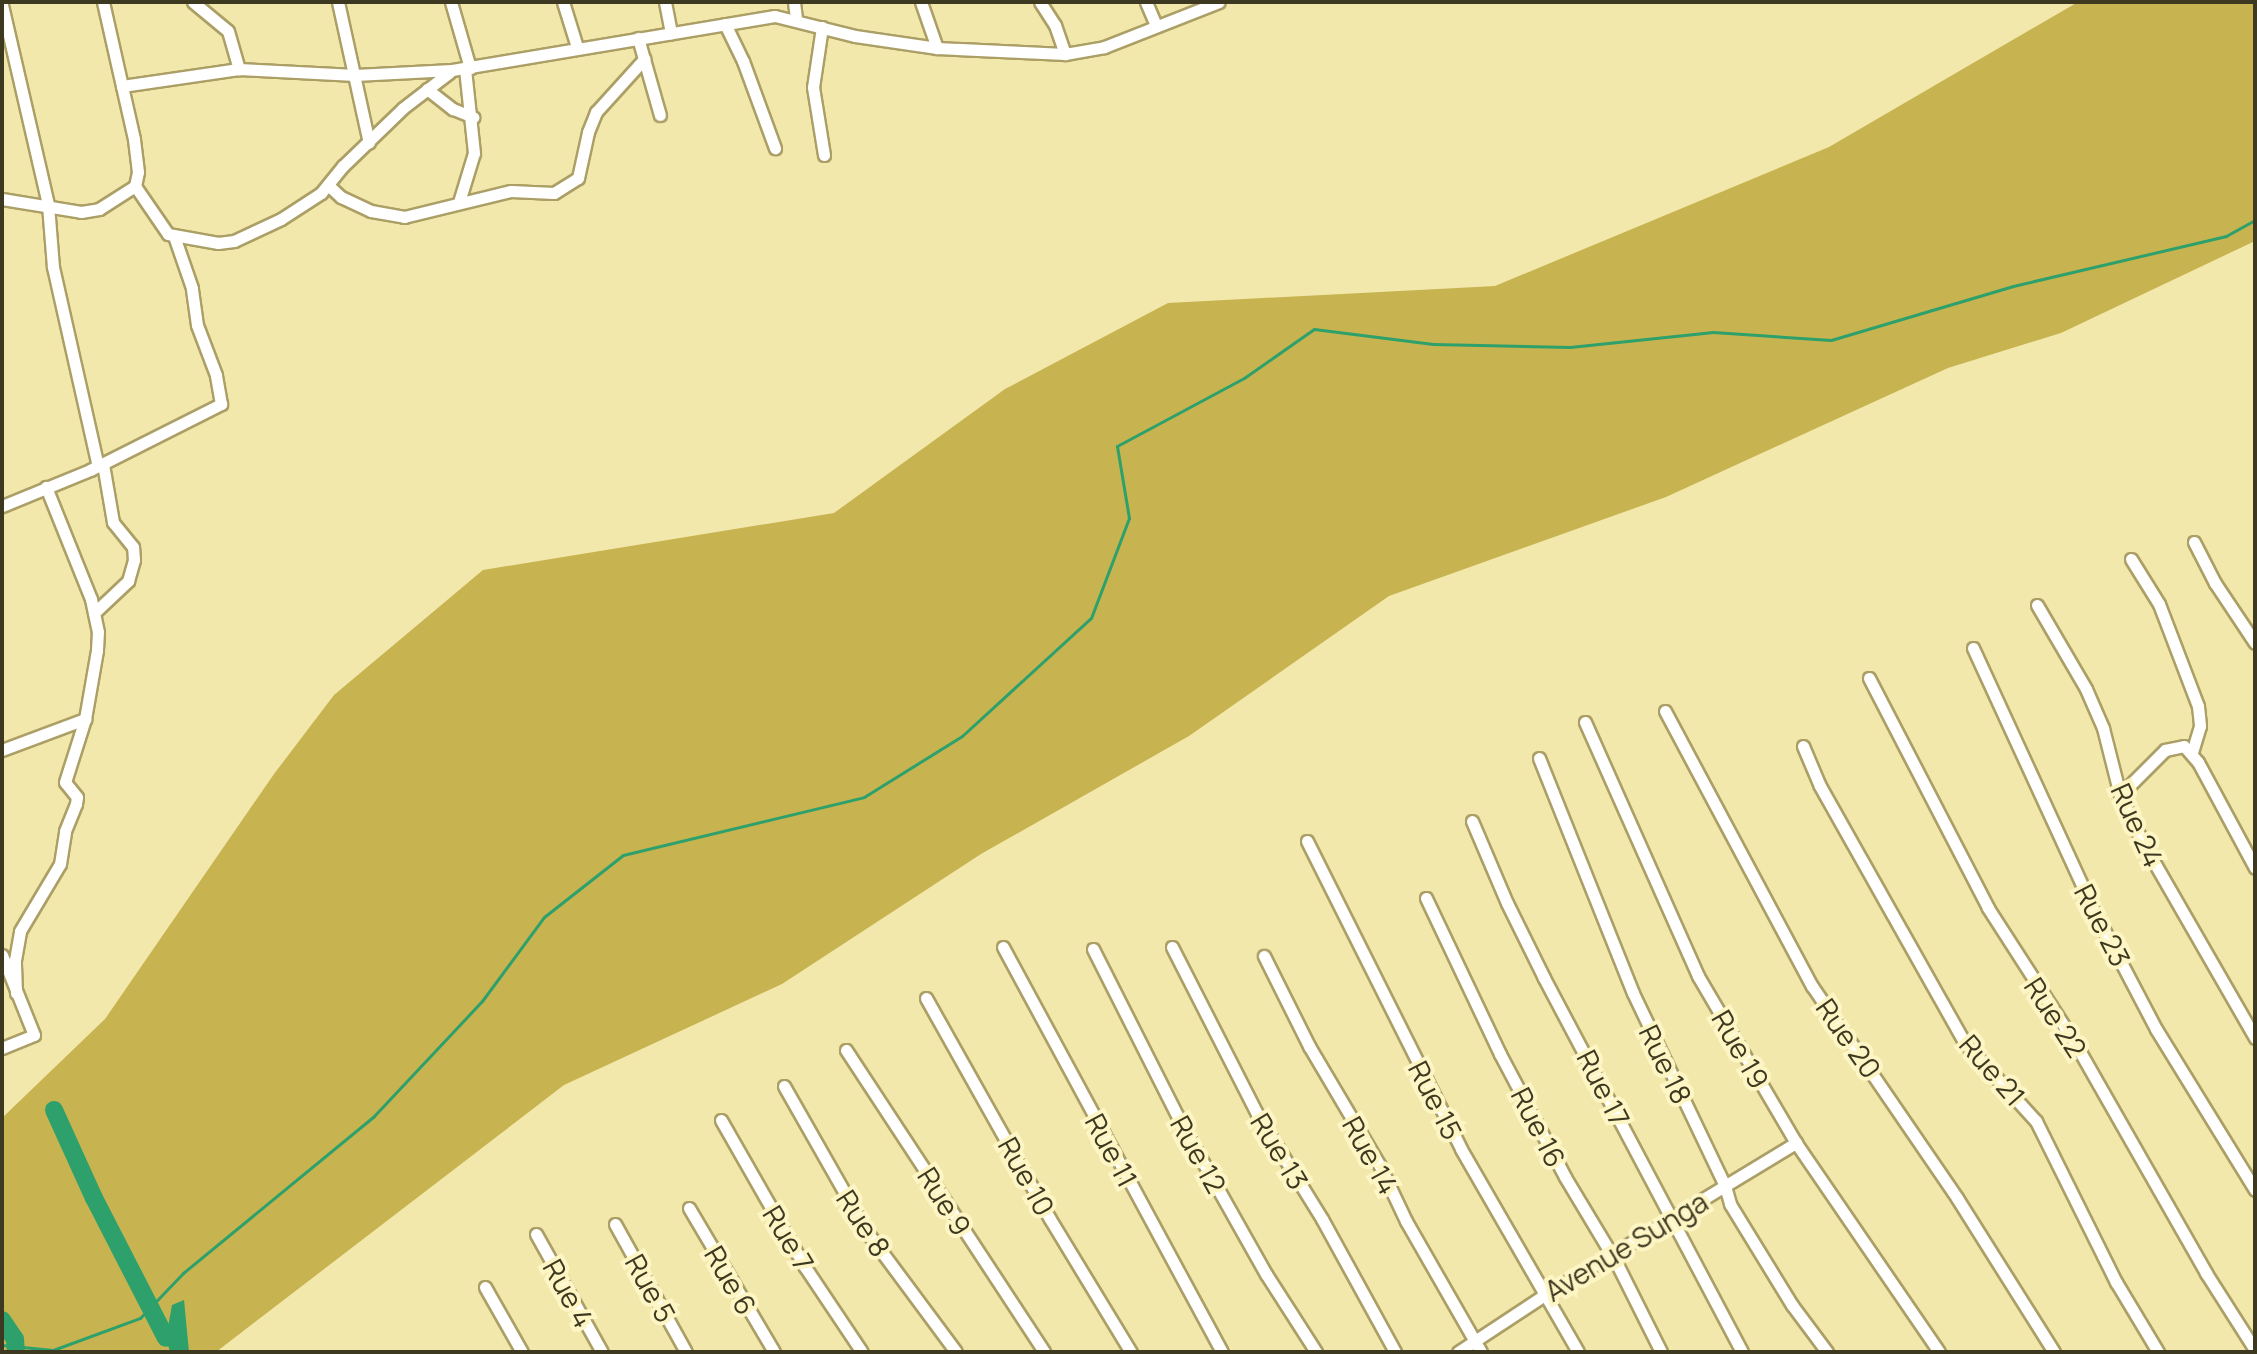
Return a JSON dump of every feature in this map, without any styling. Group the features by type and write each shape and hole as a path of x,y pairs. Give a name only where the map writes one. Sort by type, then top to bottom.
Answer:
{"street":[{"path":"103,2 134,139 138,172 135,186 161,227 174,236 218,243 234,241 281,219 328,185 343,166 427,89 462,69"},
{"path":"193,2 213,22 228,31 239,69"},
{"path":"338,2 369,143"},
{"path":"451,2 473,117 474,153 459,202"},
{"path":"563,2 577,47"},
{"path":"665,2 671,33"},
{"path":"794,2 796,19"},
{"path":"921,2 937,48"},
{"path":"1040,2 1055,25 1065,54"},
{"path":"1146,2 1156,26"},
{"path":"122,86 239,69 355,75 462,69 577,47 775,16 937,48 1065,54 1086,52 1219,2"},
{"path":"2,5 48,205 53,267 113,522 133,547 134,560 128,581 94,613"},
{"path":"725,24 775,148"},
{"path":"822,27 813,87 824,155"},
{"path":"638,38 660,115"},
{"path":"328,185 341,197 371,211 404,217 511,191 554,193 578,178 588,132 596,112 644,59"},
{"path":"427,89 453,109 473,117"},
{"path":"2,199 81,212 99,209 135,186"},
{"path":"2,506 101,465 221,404 216,375 197,325 192,288 174,236"},
{"path":"16,993 15,960 20,931 60,864 65,831 76,804 77,797 65,782 85,719 97,650 94,613 46,487"},
{"path":"2194,542 2215,583 2255,643"},
{"path":"2131,559 2159,604 2198,706 2200,726 2192,753"},
{"name":"Rue 24","path":"2037,605 2086,689 2103,728 2120,795 2168,889 2255,1038"},
{"name":"Rue 23","path":"1973,648 2092,907 2156,1029 2255,1190"},
{"name":"Rue 22","path":"1869,678 1999,928 2075,1043 2206,1273 2255,1350"},
{"name":"Rue 20","path":"1665,711 1812,986 1957,1198 2054,1352"},
{"path":"2,750 85,719"},
{"name":"Rue 19","path":"1585,722 1698,976 1796,1143 1939,1352"},
{"name":"Rue 21","path":"1803,746 1820,786 1964,1042 2036,1121 2116,1282 2158,1352"},
{"path":"2120,795 2165,750 2184,746 2192,753 2255,868"},
{"name":"Rue 18","path":"1539,758 1640,1011 1725,1186 1730,1204 1763,1259 1827,1352"},
{"name":"Rue 17","path":"1472,821 1526,940 1742,1352"},
{"name":"Rue 15","path":"1307,841 1461,1149 1578,1352"},
{"name":"Rue 16","path":"1426,898 1500,1054 1611,1254 1661,1352"},
{"name":"Rue 11","path":"1003,947 1222,1352"},
{"name":"Rue 13","path":"1172,947 1257,1114 1322,1219 1395,1352"},
{"name":"Rue 12","path":"1093,949 1182,1125 1266,1274 1316,1352"},
{"path":"2,955 34,1035 2,1048"},
{"name":"Rue 14","path":"1264,956 1315,1056 1380,1166 1406,1221 1478,1347"},
{"name":"Rue 10","path":"926,998 1050,1219 1131,1352"},
{"name":"Rue 9","path":"846,1050 1044,1352"},
{"name":"Rue 8","path":"784,1086 867,1232 956,1352"},
{"name":"Rue 7","path":"721,1120 790,1242 862,1352"},
{"name":"Avenue Sunga","path":"1458,1352 1478,1347 1543,1296 1796,1143"},
{"name":"Rue 6","path":"689,1208 774,1352"},
{"name":"Rue 5","path":"615,1224 686,1352"},
{"name":"Rue 4","path":"536,1234 602,1352"},
{"path":"485,1287 522,1352"}],"shaded area":[{"path":"2078,2 2255,2 2255,241 2061,333 1948,368 1666,497 1389,596 1189,736 981,854 782,984 564,1085 216,1352 2,1352 2,1118 105,1019 274,774 334,695 483,570 834,513 1005,389 1168,303 1495,286 1829,147"},
{"path":"184,1300 189,1352 170,1352 166,1338 172,1305"}],"waterway":[{"path":"2,1345 53,1350 140,1318 183,1273 374,1116 482,1001 544,917 623,855 864,797 962,736 1091,618 1129,518 1117,446 1244,378 1314,329 1433,344 1570,347 1713,332 1831,340 2013,286 2226,236 2255,220"},
{"path":"54,1110 94,1198 166,1338"},
{"path":"2,1320 15,1339 16,1352"}]}
